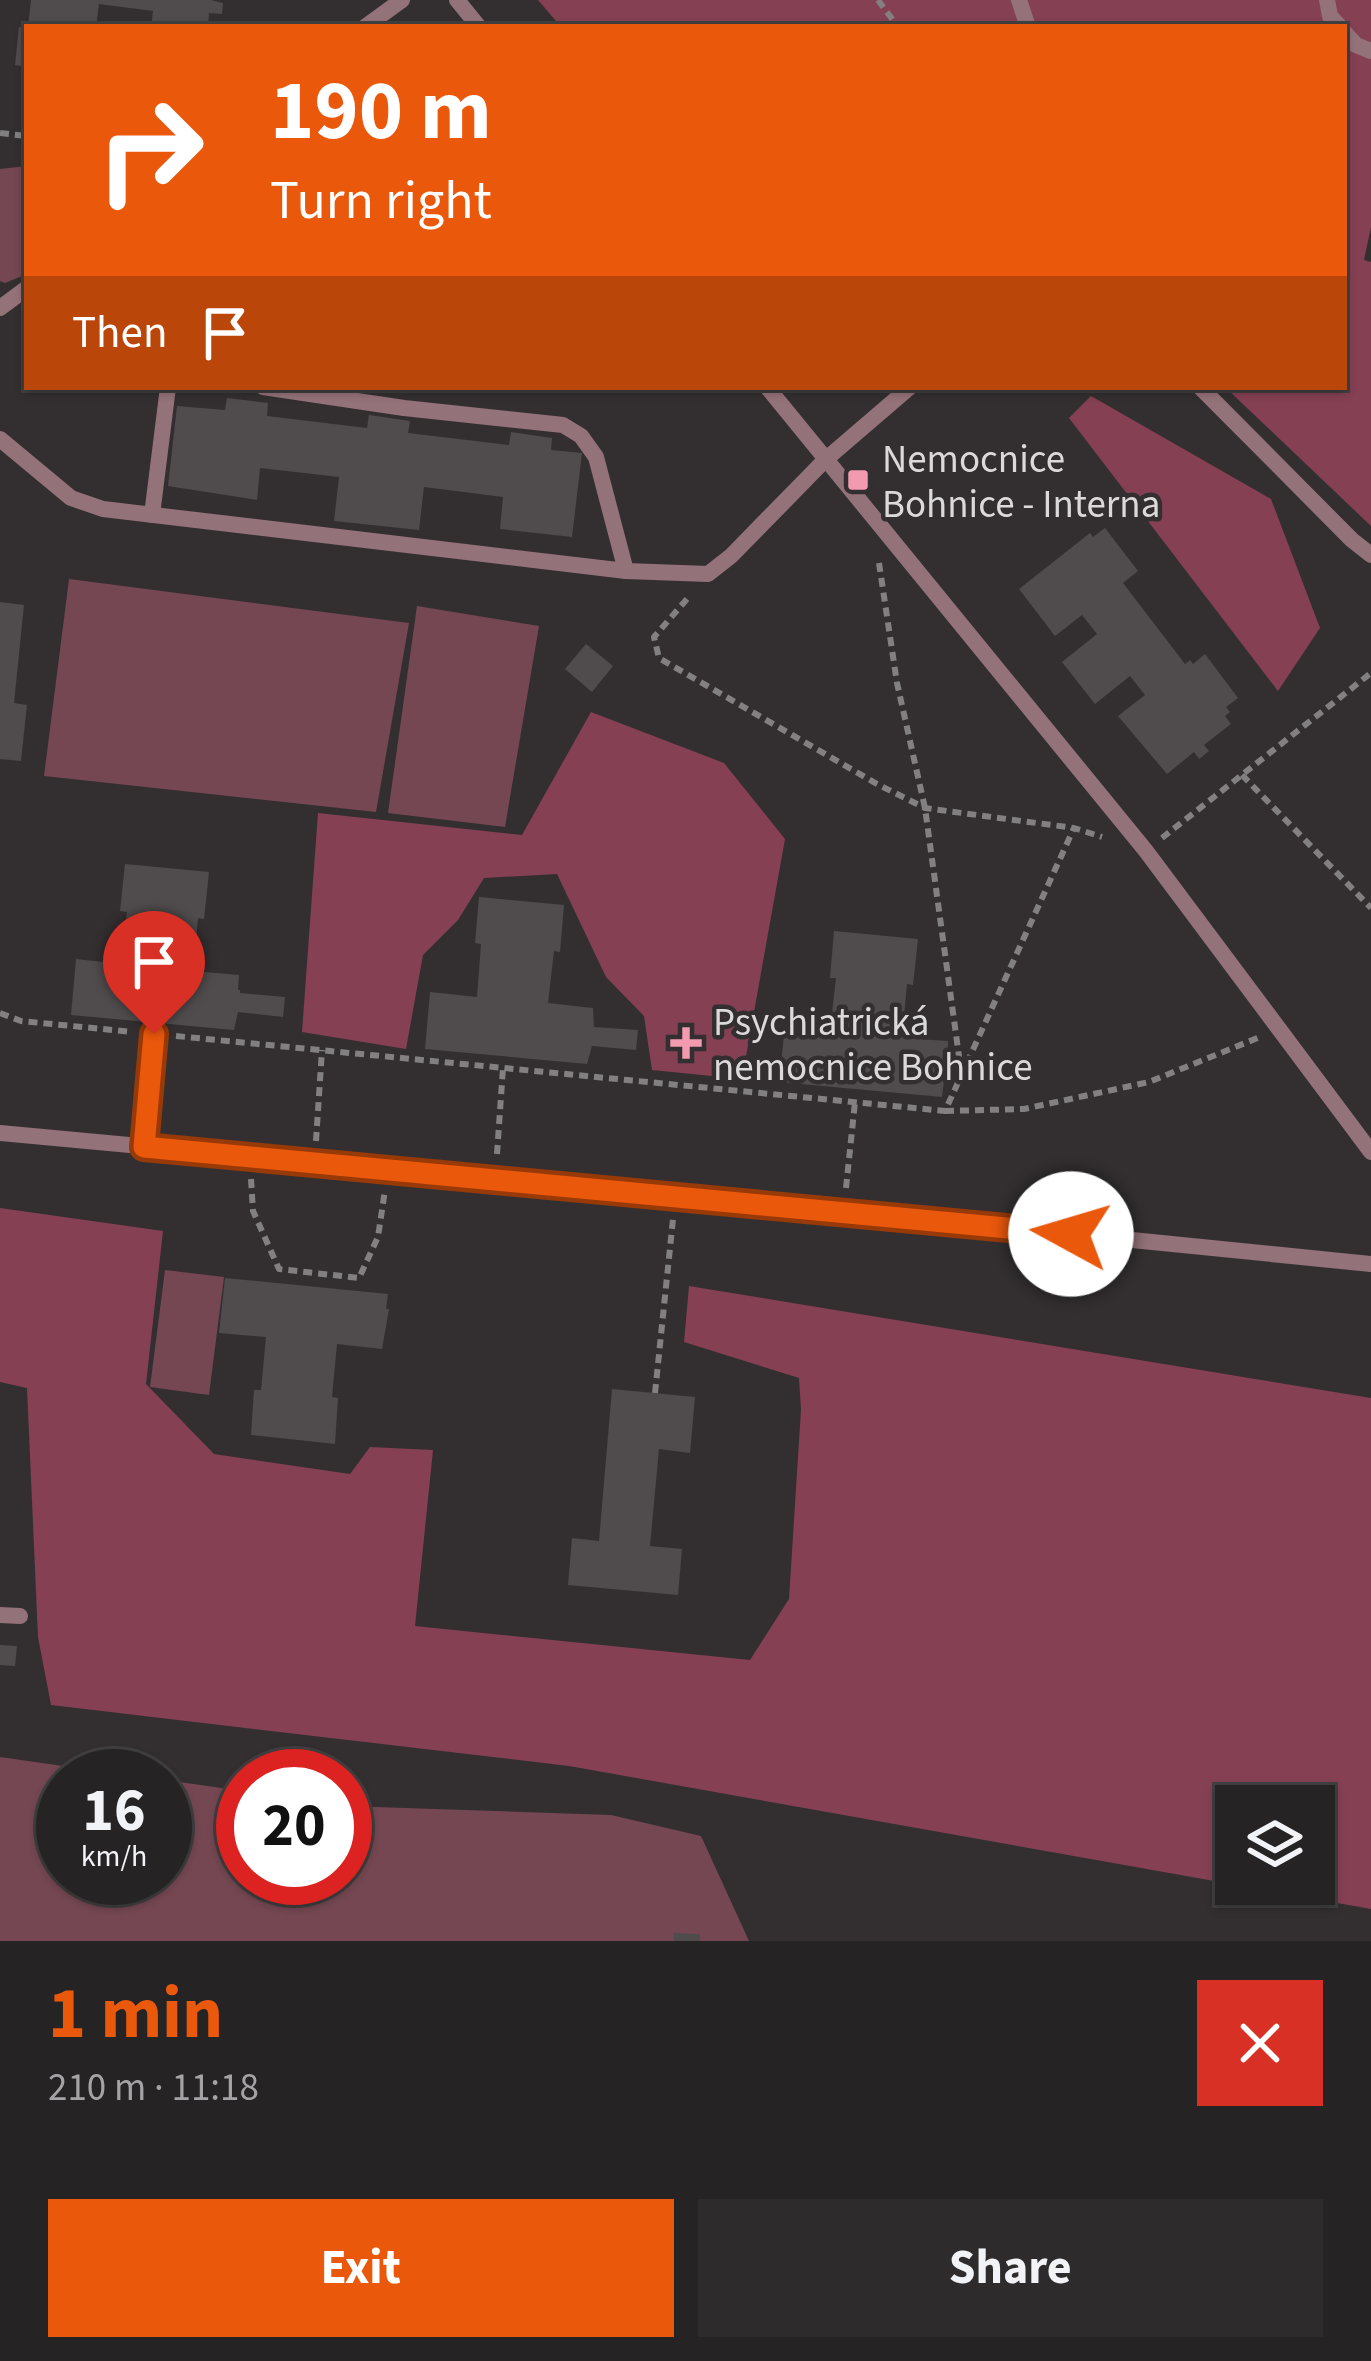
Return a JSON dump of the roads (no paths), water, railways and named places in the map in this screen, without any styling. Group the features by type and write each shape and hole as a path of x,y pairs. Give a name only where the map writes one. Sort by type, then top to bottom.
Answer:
{"lane":[{"path":"369,24 402,0"},
{"path":"457,0 477,24"},
{"path":"152,515 168,390"},
{"path":"284,390 563,425 581,436 596,457 626,572"},
{"path":"769,390 1146,851 1371,1152"},
{"path":"0,439 71,498 104,509 626,572 708,574 825,460 907,390"},
{"path":"1203,390 1371,555"},
{"path":"144,1147 154,1034"},
{"path":"0,1133 1371,1264"},
{"path":"0,1615 20,1616"}],"place":[{"name":"Nemocnice Bohnice - Interna","path":"858,480"},
{"name":"Psychiatrická nemocnice Bohnice","path":"686,1043"}]}
